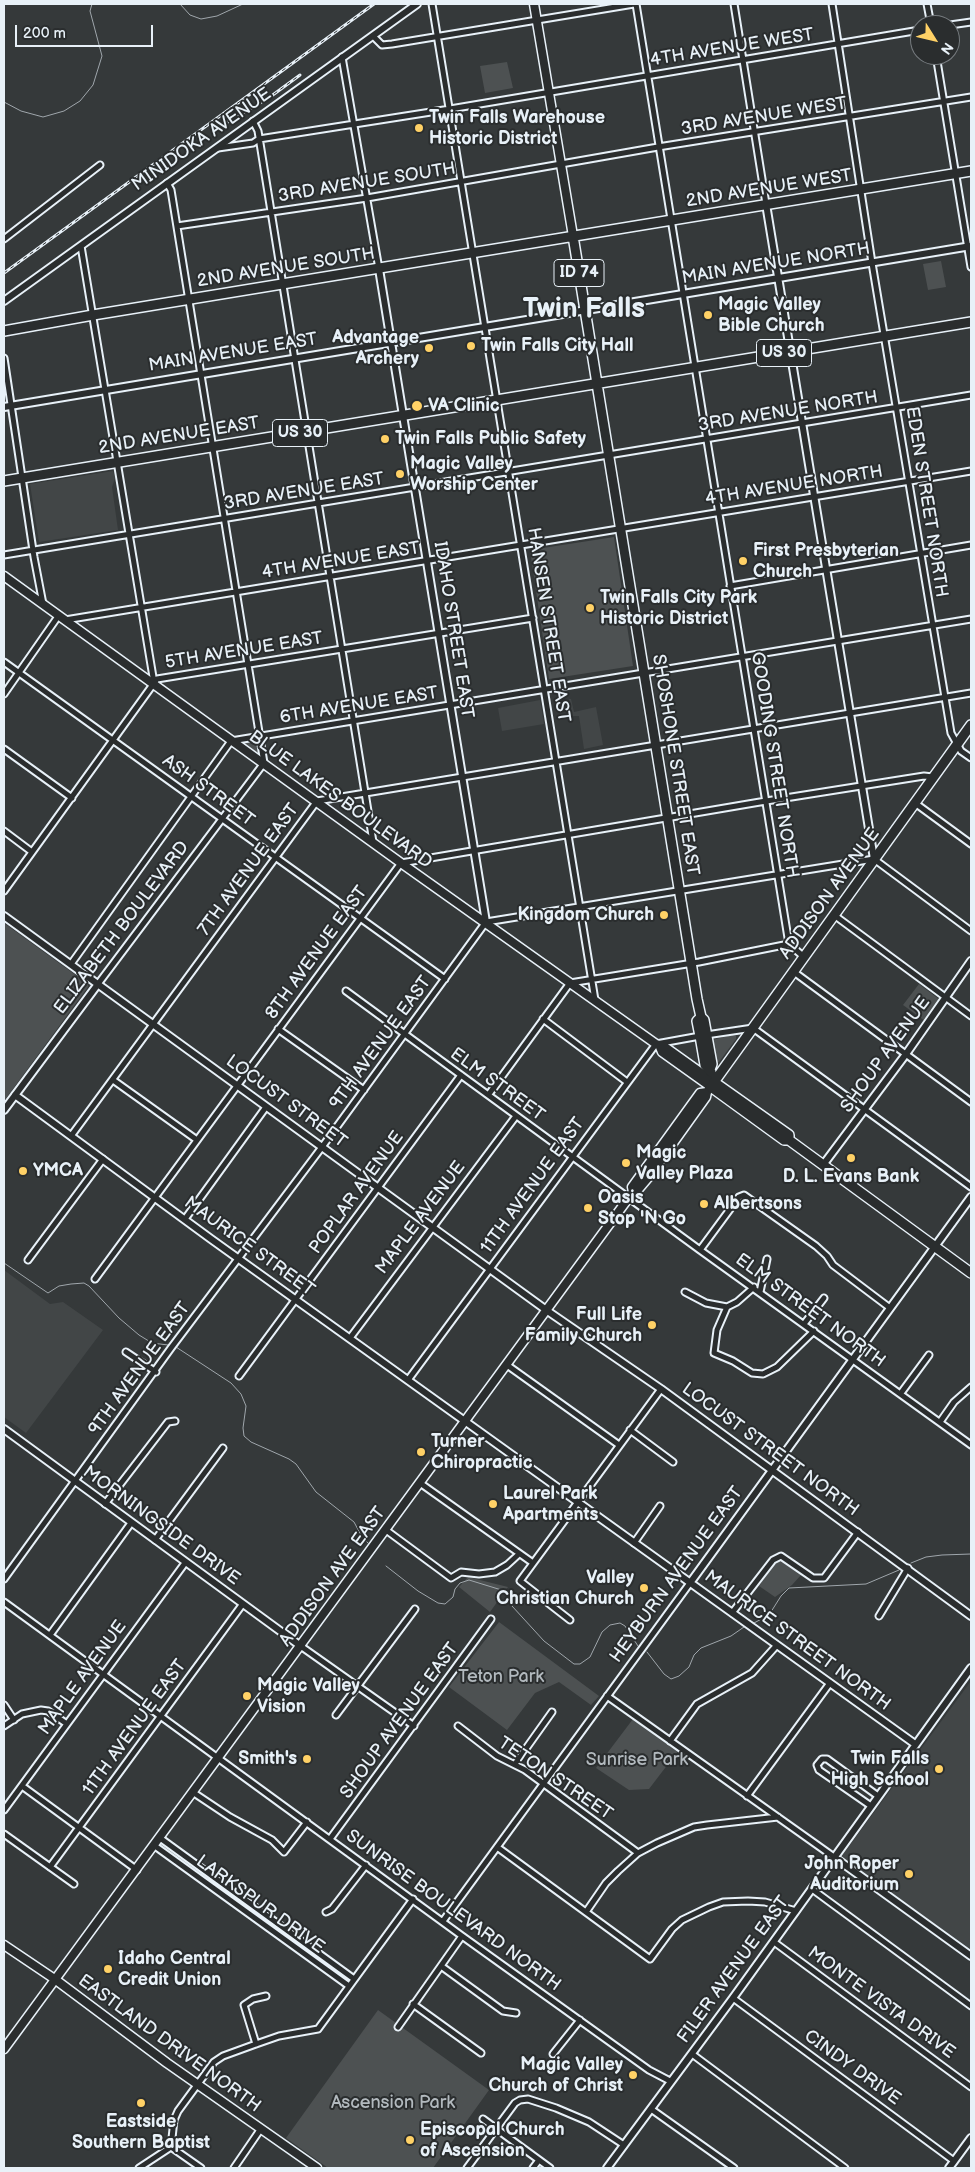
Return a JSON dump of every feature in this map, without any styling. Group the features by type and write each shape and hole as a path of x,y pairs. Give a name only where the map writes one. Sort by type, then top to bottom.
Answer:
{"main road":[{"name":"ID 74","path":"534,4 585,310"},
{"name":"2ND AVENUE WEST","path":"572,236 670,222 766,204 971,171"},
{"name":"2ND AVENUE SOUTH","path":"4,331 474,254 572,236"},
{"name":"SHOSHONE STREET EAST","path":"585,310 700,1017 697,1021 703,1035 705,1065 710,1069 711,1087"},
{"name":"US 30","path":"597,384 971,322"},
{"name":"2ND AVENUE EAST","path":"4,481 597,384"},
{"name":"BLUE LAKES BOULEVARD","path":"4,576 401,863 658,1045 665,1047 711,1087"},
{"name":"ADDISON AVENUE","path":"711,1087 971,725"},
{"path":"711,1087 789,1135 789,1140 971,1273"},
{"name":"ADDISON AVE EAST","path":"4,2049 194,1792 221,1759 420,1483 632,1197 632,1187 700,1092 711,1087"},
{"name":"EASTLAND DRIVE NORTH","path":"4,1945 56,1980 260,2130 317,2168"}],"street":[{"name":"MINIDOKA AVENUE","path":"6,298 417,4"},
{"name":"HANSEN STREET EAST","path":"432,4 510,471 595,1000"},
{"path":"373,36 382,45 635,4"},
{"name":"GOODING STREET NORTH","path":"635,4 789,944"},
{"path":"734,4 874,860"},
{"name":"EDEN STREET NORTH","path":"832,4 872,263 944,697 951,733 956,745"},
{"name":"4TH AVENUE WEST","path":"215,149 259,139 450,110 910,32"},
{"path":"342,57 379,269"},
{"path":"938,65 970,247 971,267"},
{"name":"3RD AVENUE WEST","path":"561,164 971,97"},
{"path":"253,121 259,139 373,842"},
{"name":"3RD AVENUE SOUTH","path":"177,226 367,198 561,164"},
{"path":"4,239 100,165"},
{"path":"167,183 171,190 264,763"},
{"path":"81,246 154,683"},
{"name":"MAIN AVENUE NORTH","path":"585,310 970,247"},
{"name":"IDAHO STREET EAST","path":"379,269 486,922"},
{"name":"MAIN AVENUE EAST","path":"7,406 585,310"},
{"path":"4,358 7,406 23,478 33,551 43,604"},
{"name":"3RD AVENUE NORTH","path":"608,455 971,395"},
{"name":"3RD AVENUE EAST","path":"4,555 608,455"},
{"name":"4TH AVENUE NORTH","path":"620,529 971,470"},
{"name":"4TH AVENUE EAST","path":"62,618 142,607 620,529"},
{"path":"730,586 826,568 971,545"},
{"path":"4,694 18,673 62,618"},
{"name":"5TH AVENUE EAST","path":"4,891 157,679 533,618"},
{"name":"6TH AVENUE EAST","path":"231,741 971,619"},
{"name":"ASH STREET","path":"4,662 445,979"},
{"name":"7TH AVENUE EAST","path":"71,1136 317,801 971,693"},
{"path":"71,964 231,741"},
{"path":"956,745 971,758"},
{"path":"4,749 72,798"},
{"name":"ELIZABETH BOULEVARD","path":"4,1110 264,763"},
{"path":"401,863 862,785 924,776 934,777"},
{"path":"915,803 971,844"},
{"path":"4,831 32,852"},
{"path":"486,922 874,860 971,931"},
{"name":"8TH AVENUE EAST","path":"95,1279 401,863"},
{"path":"834,915 971,1016"},
{"name":"LOCUST STREET","path":"4,916 548,1311"},
{"name":"9TH AVENUE EAST","path":"4,1579 156,1372 171,1348 322,1147 486,922"},
{"path":"488,1094 570,982 691,964 789,944 804,957"},
{"name":"SHOUP AVENUE","path":"823,1165 906,1054 971,961"},
{"path":"794,972 971,1102"},
{"name":"ELM STREET","path":"346,991 516,1116 632,1197"},
{"path":"543,1019 627,1082"},
{"path":"658,1045 703,1035 753,1028 971,1186"},
{"path":"278,1029 364,1090"},
{"name":"11TH AVENUE EAST","path":"408,1380 627,1082 658,1045"},
{"name":"POPLAR AVENUE","path":"239,1376 461,1075"},
{"path":"113,1080 197,1140"},
{"name":"MAURICE STREET","path":"15,1095 466,1422"},
{"path":"185,1219 266,1107"},
{"name":"MAPLE AVENUE","path":"350,1338 431,1227 516,1116"},
{"path":"28,1260 103,1159"},
{"path":"700,1250 739,1197 744,1195 816,1246 827,1256 833,1265 890,1308"},
{"name":"ELM STREET NORTH","path":"632,1197 700,1250 971,1445"},
{"name":"HEYBURN AVENUE EAST","path":"443,1921 971,1197"},
{"path":"760,1292 767,1259"},
{"path":"684,1292 706,1303 727,1307 737,1302 754,1288"},
{"path":"804,1324 824,1298"},
{"path":"727,1307 717,1330 714,1353 733,1361 753,1373 769,1372 814,1331"},
{"name":"LOCUST STREET NORTH","path":"548,1311 661,1389 908,1568 971,1616"},
{"path":"126,1352 156,1372"},
{"path":"901,1393 929,1356"},
{"path":"507,1365 619,1445"},
{"path":"940,1422 954,1402 971,1387"},
{"path":"570,1620 520,1581 661,1389"},
{"path":"105,1504 168,1422 175,1421"},
{"name":"MAURICE STREET NORTH","path":"466,1422 916,1744"},
{"name":"MORNINGSIDE DRIVE","path":"4,1429 301,1647"},
{"path":"630,1430 673,1462"},
{"path":"155,1540 223,1448"},
{"path":"420,1483 533,1563"},
{"path":"634,1542 660,1506"},
{"path":"50,1635 131,1523"},
{"path":"386,1530 451,1578 461,1572 479,1574 495,1572 520,1554"},
{"path":"732,1613 772,1560 781,1556 813,1578 824,1578 858,1532"},
{"name":"MAPLE AVENUE","path":"4,1810 185,1563"},
{"path":"879,1616 908,1568"},
{"name":"SUNRISE BOULEVARD NORTH","path":"4,1602 648,2070 670,2081"},
{"name":"11TH AVENUE EAST","path":"50,1867 242,1605"},
{"path":"336,1715 414,1609"},
{"name":"SHOUP AVENUE EAST","path":"330,1839 491,1619"},
{"path":"670,1741 697,1704 752,1673 777,1645"},
{"path":"301,1647 414,1726"},
{"name":"FILER AVENUE EAST","path":"607,2168 774,1942 971,1668"},
{"path":"747,1796 830,1683"},
{"path":"607,1696 971,1956"},
{"path":"4,1705 14,1720"},
{"path":"4,1726 22,1714 41,1710 48,1711 67,1724"},
{"path":"515,1764 552,1712"},
{"name":"TETON STREET","path":"458,1726 497,1756 515,1764 543,1783 638,1853"},
{"path":"871,1806 820,1770 817,1765 822,1759 828,1759 878,1796"},
{"path":"22,1786 137,1870"},
{"path":"194,1792 230,1817 272,1840 284,1852 307,1822"},
{"path":"586,1912 606,1883 638,1853 694,1828 778,1818"},
{"path":"4,1834 74,1884"},
{"name":"LARKSPUR DRIVE","path":"160,1838 354,1979"},
{"name":"LARKSPUR DRIVE","path":"155,1846 349,1986"},
{"path":"497,1847 650,1959 672,1928 682,1920 723,1902 765,1902 796,1911"},
{"path":"326,1912 332,1909 366,1865"},
{"path":"812,1889 971,2006"},
{"path":"171,2147 174,2120 178,2111 214,2062 223,2056 279,2036 318,2029 413,1899"},
{"path":"398,2027 462,1936"},
{"name":"MONTE VISTA DRIVE","path":"774,1942 971,2087"},
{"path":"441,1966 503,2010 516,2013"},
{"path":"256,2044 244,2006 247,2002 266,1996"},
{"name":"CINDY DRIVE","path":"733,1998 954,2161"},
{"path":"413,2004 481,2053"},
{"path":"553,2054 580,2020"},
{"path":"692,2054 845,2168"},
{"path":"467,2168 515,2103 528,2099 589,2122 624,2145"},
{"path":"651,2109 734,2168"},
{"path":"483,2120 550,2168"},
{"path":"234,2168 260,2130"},
{"path":"949,2168 971,2138"},
{"path":"139,2168 171,2147"},
{"path":"171,2147 201,2168"},
{"path":"533,2168 539,2160"}],"shaded area":[{"path":"113,471 115,478 112,487 118,530 39,542 30,484"},
{"path":"569,699 571,699 574,712 596,707 603,745 584,749 579,716 571,716"},
{"path":"540,700 544,724 502,731 498,708"},
{"path":"4,1270 50,1304 63,1302 103,1330 26,1433 4,1417"},
{"name":"Twin Falls High School","path":"971,1681 971,1951 841,1857"}],"green space":[{"path":"507,62 513,88 485,93 480,66"},
{"path":"941,261 946,287 928,290 923,264"},
{"path":"614,537 633,666 549,679 530,550"},
{"path":"259,736 264,763 231,741"},
{"path":"4,923 88,984 88,987 4,1101"},
{"path":"919,984 940,1000 925,1021 903,1005"},
{"path":"732,1035 736,1036 736,1039 719,1062 715,1062 712,1040"},
{"path":"778,1559 801,1575 792,1585 775,1597 759,1586"},
{"path":"468,1577 508,1587 490,1612 459,1587"},
{"name":"Teton Park","path":"499,1622 599,1696 591,1705 559,1682 535,1693 507,1730 449,1687"},
{"name":"Sunrise Park","path":"633,1719 678,1751 649,1789 629,1790 596,1768"},
{"name":"Ascension Park","path":"378,2010 489,2090 433,2168 328,2168 286,2138"}],"waterway":[{"path":"4,102 21,111 43,117 64,111 80,101 93,85 102,56 90,11 92,4"},
{"path":"180,4 190,15 201,19 217,16 243,4"},
{"path":"4,1263 48,1293 59,1286 84,1283 139,1335 152,1343 168,1345"},
{"path":"176,1347 231,1383 241,1394 246,1406 243,1428 244,1436 251,1442 296,1464 316,1492 354,1522 362,1537 368,1543"},
{"path":"911,1563 926,1557 971,1554"},
{"path":"386,1566 418,1591 438,1603 445,1604 453,1597 455,1589 460,1583 469,1580 508,1592 512,1606 544,1641 574,1664 580,1664 590,1657 602,1632 610,1625 620,1623 625,1626 638,1646"},
{"path":"754,1623 769,1615 781,1596 789,1588 866,1584 899,1570"},
{"path":"647,1652 664,1674 671,1679 679,1676 689,1667 694,1655 701,1648 731,1636 744,1627"}],"railway":[{"path":"4,273 374,4"},
{"path":"226,123 270,97 300,75"}],"place":[{"name":"Twin Falls Warehouse Historic District","path":"419,128"},
{"name":"Magic Valley Bible Church","path":"708,315"},
{"name":"Twin Falls City Hall","path":"471,346"},
{"name":"Advantage Archery","path":"429,348"},
{"name":"VA Clinic","path":"417,406"},
{"name":"Twin Falls Public Safety","path":"385,439"},
{"name":"Magic Valley Worship Center","path":"400,474"},
{"name":"First Presbyterian Church","path":"743,561"},
{"name":"Twin Falls City Park Historic District","path":"590,608"},
{"name":"Kingdom Church","path":"664,915"},
{"name":"D. L. Evans Bank","path":"851,1158"},
{"name":"Magic Valley Plaza","path":"626,1163"},
{"name":"YMCA","path":"23,1171"},
{"name":"Albertsons","path":"704,1204"},
{"name":"Oasis Stop 'N Go","path":"588,1208"},
{"name":"Full Life Family Church","path":"652,1325"},
{"name":"Turner Chiropractic","path":"421,1452"},
{"name":"Laurel Park Apartments","path":"493,1504"},
{"name":"Valley Christian Church","path":"644,1588"},
{"name":"Magic Valley Vision","path":"247,1696"},
{"name":"Smith's","path":"307,1759"},
{"name":"Twin Falls High School","path":"939,1769"},
{"name":"John Roper Auditorium","path":"909,1874"},
{"name":"Idaho Central Credit Union","path":"108,1969"},
{"name":"Magic Valley Church of Christ","path":"633,2075"},
{"name":"Eastside Southern Baptist","path":"141,2103"},
{"name":"Episcopal Church of Ascension","path":"410,2140"}],"district":[{"name":"Twin Falls","path":"584,310"}]}
